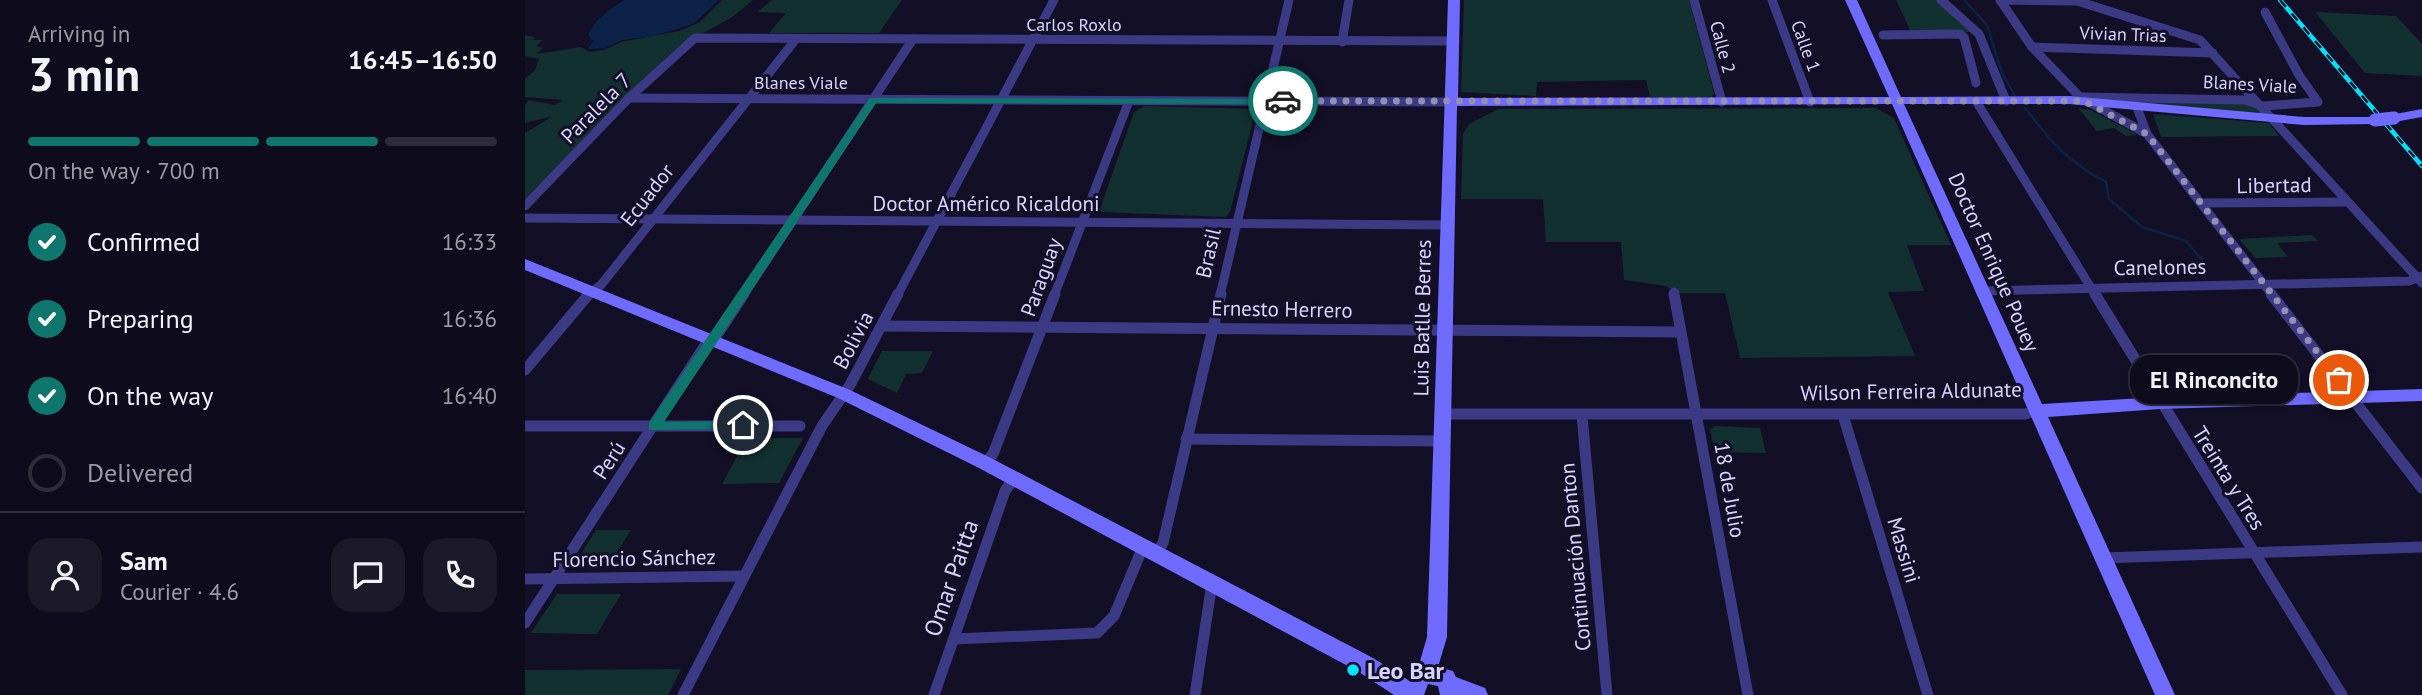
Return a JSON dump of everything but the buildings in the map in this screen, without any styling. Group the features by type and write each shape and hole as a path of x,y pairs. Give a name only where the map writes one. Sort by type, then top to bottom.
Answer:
{"street":[{"name":"Bolivia","path":"683,695 825,420 844,394 883,326 1054,0"},
{"name":"Brasil","path":"1150,550 1163,543 1289,0"},
{"path":"1342,41 1349,0"},
{"name":"Luis Batlle Berres","path":"1431,686 1437,637 1453,126 1454,0"},
{"name":"Calle 2","path":"1694,0 1722,102"},
{"name":"Calle 1","path":"1772,0 1810,102"},
{"name":"Doctor Enrique Pouey","path":"1851,0 2165,695"},
{"path":"1941,0 1979,34 2004,99"},
{"path":"2000,0 2076,1 2200,40 2263,106 2346,202 2420,279"},
{"path":"2000,0 2032,47 2082,99 2147,134"},
{"path":"2101,0 2108,11"},
{"name":"Blanes Viale","path":"629,98 1898,103 2082,99 2245,100 2263,106 2318,102 2299,75 2265,12"},
{"path":"1883,35 1960,34 1964,37 1976,83"},
{"name":"Carlos Roxlo","path":"695,38 1453,41"},
{"name":"Paralela 7","path":"525,206 629,98 695,38"},
{"name":"Ecuador","path":"525,370 583,298 601,285 796,39"},
{"name":"Perú","path":"525,623 913,39"},
{"name":"Vivian Trias","path":"2032,47 2213,53"},
{"name":"Blanes Viale","path":"2082,99 2333,122 2395,118 2422,113"},
{"path":"1453,126 1473,110 1499,101"},
{"name":"Paraguay","path":"985,463 993,454 1129,102"},
{"name":"Treinta y Tres","path":"1976,102 2342,695"},
{"path":"2136,106 2147,134 2422,488"},
{"name":"Libertad","path":"2202,203 2346,202"},
{"name":"Doctor Américo Ricaldoni","path":"525,218 1083,220 1448,225"},
{"path":"525,264 844,394 1014,478 1366,665 1431,686 1478,695"},
{"name":"Canelones","path":"1982,291 2420,279"},
{"name":"18 de Julio","path":"1674,292 1748,695"},
{"name":"Ernesto Herrero","path":"883,326 1680,332"},
{"name":"Wilson Ferreira Aldunate","path":"1443,414 2025,414 2160,403 2422,395"},
{"name":"Continuación Danton","path":"1582,415 1607,695"},
{"name":"Massini","path":"1843,415 1928,695"},
{"path":"525,426 800,425"},
{"path":"1186,439 1442,441"},
{"name":"Omar Paitta","path":"934,695 1005,491 1014,478"},
{"path":"2103,558 2422,547"},
{"path":"954,639 1097,633 1115,618 1132,562 1150,550"},
{"name":"Florencio Sánchez","path":"525,579 744,576"},
{"path":"1195,695 1207,600 1212,583"}],"green space":[{"path":"722,0 753,0 731,18 694,38 644,80 525,199 525,133 553,116 525,123 525,105 529,100 555,105 563,100 525,97 525,79 535,70 539,59 525,56 525,35 535,37 533,40 543,40 536,46 543,48 536,54 581,47 589,52 604,50 621,42 679,31 700,22"},
{"path":"772,0 902,0 879,33 769,33 786,13 757,12"},
{"path":"1464,0 1689,0 1714,93 1712,97 1650,97 1646,80 1537,82 1536,96 1461,92"},
{"path":"1896,0 1938,0 1975,32 1911,32"},
{"path":"2315,12 2396,16 2422,44 2422,76 2365,73"},
{"path":"2099,102 2250,102 2261,112 2260,113"},
{"path":"1144,106 1256,109 1230,212 1226,217 1099,212 1134,112"},
{"path":"1875,108 1894,118 1951,245 1907,245 1924,291 1888,292 1915,356 1740,358 1725,293 1678,293 1666,286 1624,280 1621,242 1546,242 1543,199 1461,199 1463,134 1469,124 1498,109"},
{"path":"2078,108 2091,110 2138,135 2126,136 2114,128 2097,131"},
{"path":"2153,114 2269,123 2279,136 2161,137"},
{"path":"2312,235 2318,241 2277,243 2288,257 2255,258 2239,239"},
{"path":"882,351 933,351 922,373 906,374 897,393 868,379"},
{"path":"1714,426 1760,428 1766,453 1715,452 1710,430"},
{"path":"747,438 803,438 779,483 722,484"},
{"path":"596,530 631,530 608,566 578,566 576,562"},
{"path":"557,594 621,594 597,634 531,633"},
{"path":"681,669 668,695 525,695 525,670"}],"water":[{"path":"625,0 719,0 693,24 655,36 622,40 605,48 588,49 593,41 588,35 594,24"}],"waterway":[{"path":"1964,0 1987,25 2002,73 2016,98"},
{"path":"2025,108 2061,150 2081,167 2106,182 2109,199 2142,227 2186,241 2203,261"}],"railway":[{"path":"2280,0 2422,166"}],"way so far":[{"path":"1283,101 2084,101 2147,134 2339,380"}],"place":[{"name":"El Rinconcito","path":"2339,380"},
{"name":"Leo Bar","path":"1353,670"}],"route":[{"path":"743,425 654,427 704,347 719,332 874,100 1283,101"}]}
